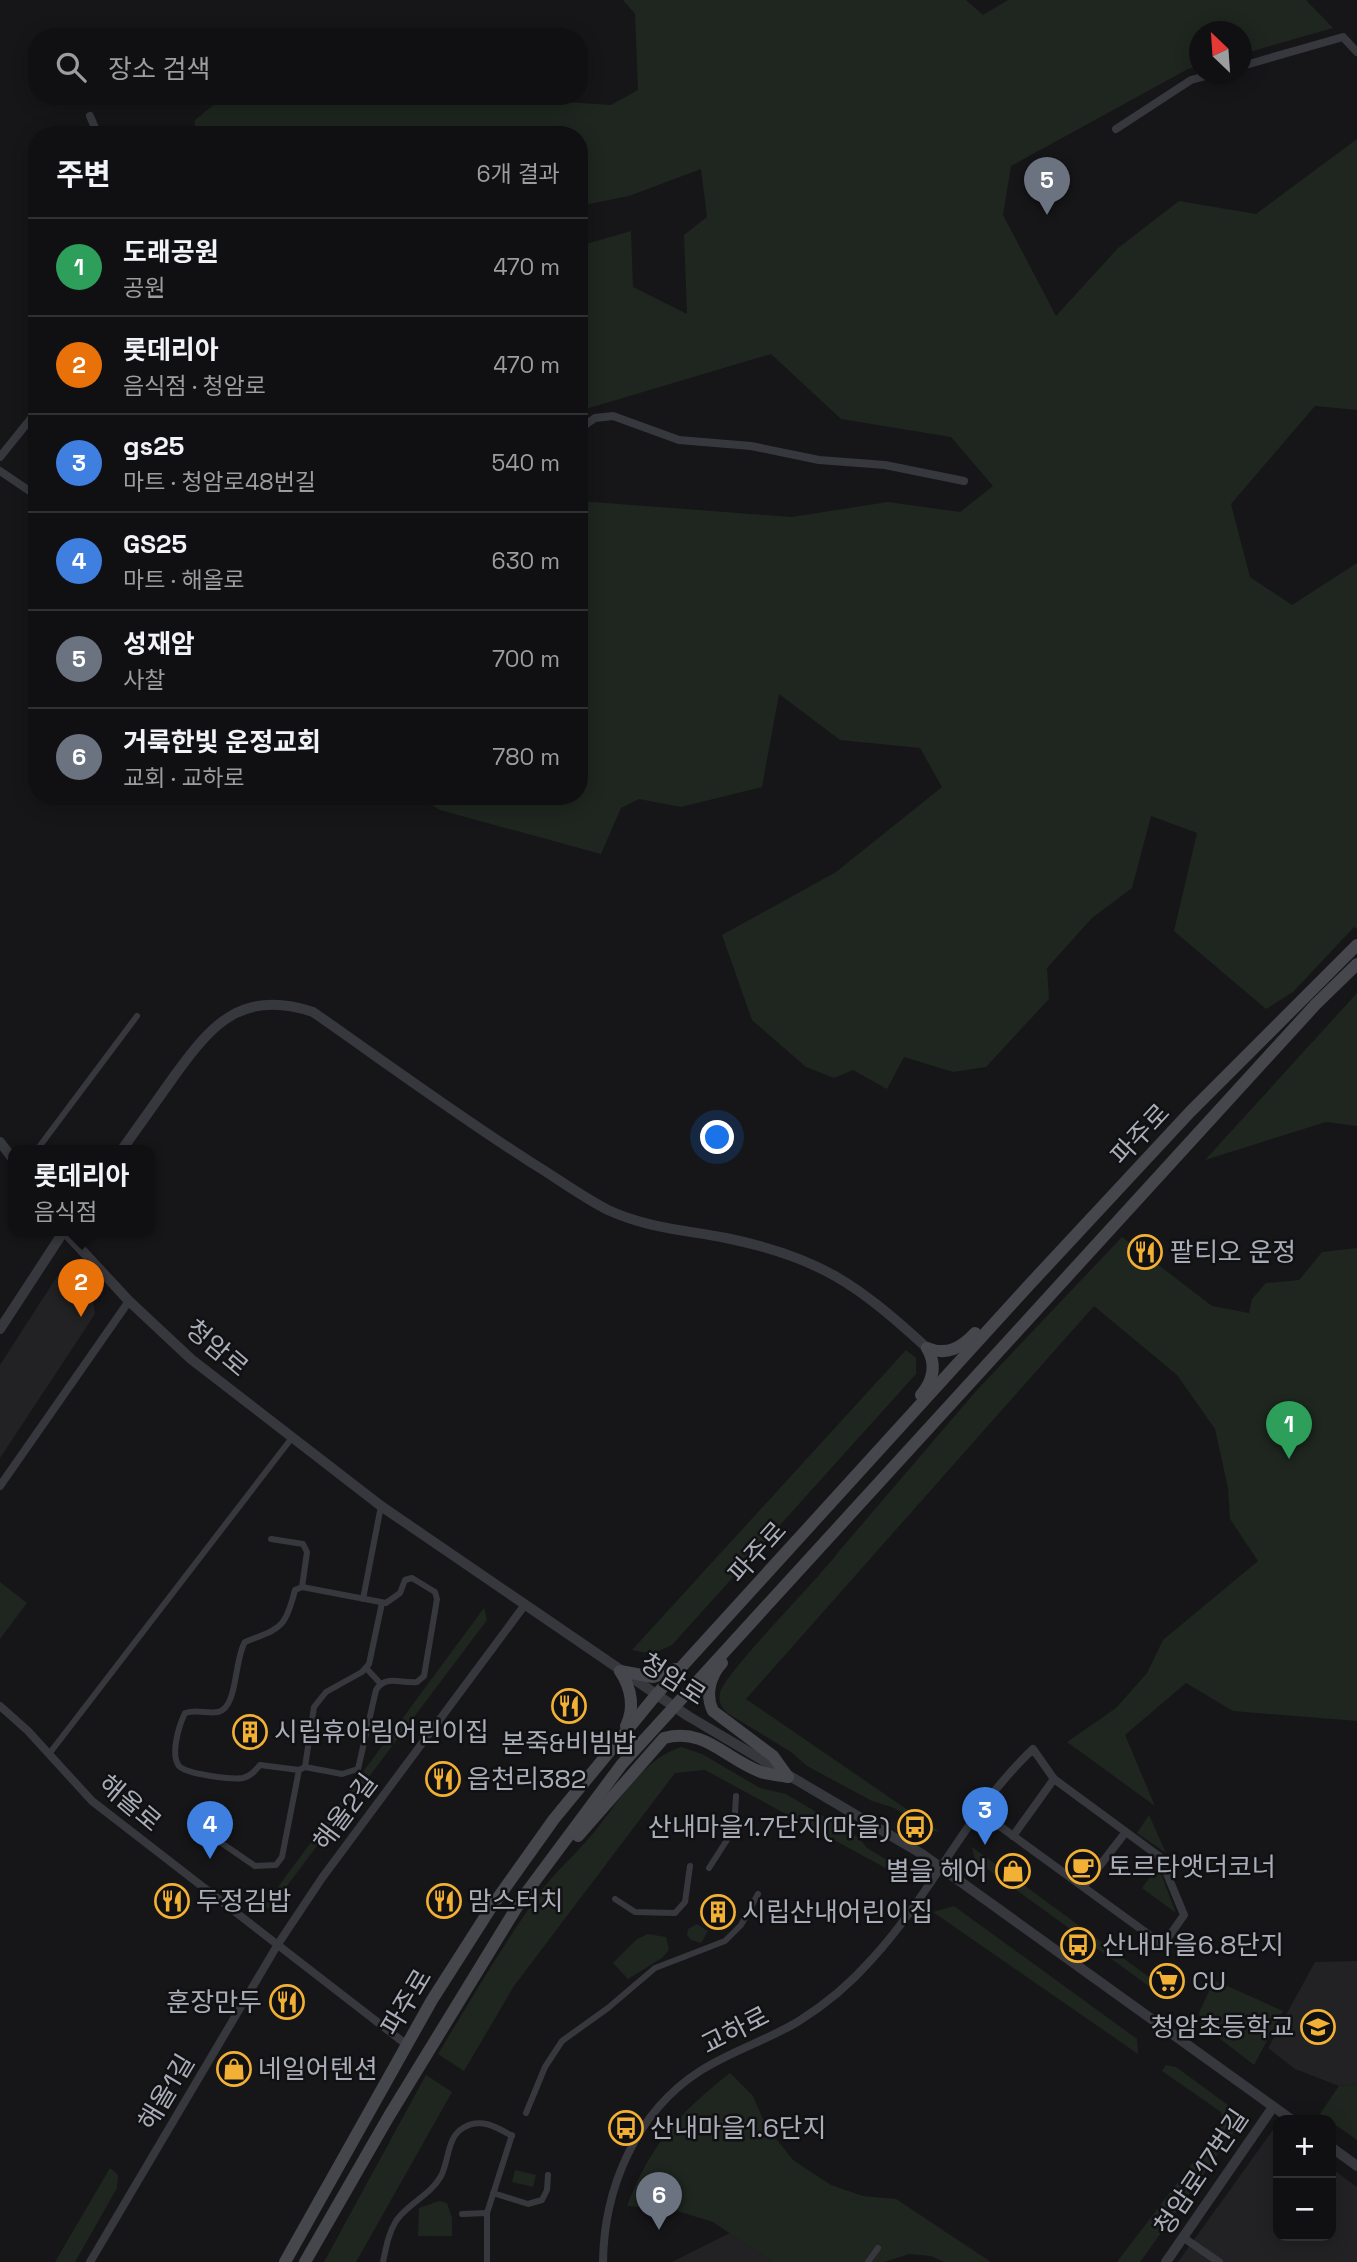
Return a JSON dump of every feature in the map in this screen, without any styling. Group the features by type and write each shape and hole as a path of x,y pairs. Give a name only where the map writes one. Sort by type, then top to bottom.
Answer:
{"main road":[{"name":"파주로","path":"285,2262 407,2045 492,1906 554,1819 656,1695 1020,1295 1190,1112 1357,945"},
{"name":"파주로","path":"305,2262 403,2093 523,1897 622,1764 672,1705 1316,1004 1357,964"},
{"path":"927,1348 938,1352 951,1351 965,1344 1001,1305 1020,1295"},
{"path":"905,1423 913,1405 931,1379 932,1357 927,1348"},
{"path":"788,1777 773,1756 713,1711 709,1690 715,1671 771,1608 807,1560"},
{"path":"620,1671 653,1677 677,1669 690,1658"},
{"path":"620,1671 631,1693 631,1707 620,1739"},
{"path":"549,1862 575,1839 664,1738 681,1733 699,1738 760,1772 788,1777"}],"street":[{"path":"1252,63 1343,37 1357,52"},
{"path":"1116,129 1189,81"},
{"path":"90,116 94,126"},
{"path":"588,423 595,418 613,416 679,440 751,446 819,460 886,465 964,481"},
{"path":"0,457 28,422"},
{"path":"0,471 28,490"},
{"path":"125,1145 215,1024 238,1011 265,1004 289,1004 313,1012 503,1144 607,1209 645,1225 725,1238 808,1261 841,1277 874,1300 927,1348"},
{"path":"40,1145 137,1016"},
{"path":"0,1329 61,1236"},
{"name":"청암로","path":"69,1236 129,1301 191,1359 381,1506 656,1695 941,1867 1285,2115"},
{"path":"0,1486 129,1301"},
{"path":"49,1754 291,1439"},
{"path":"363,1599 381,1506"},
{"path":"271,1539 303,1544 307,1552 302,1587"},
{"path":"412,1578 435,1592 437,1599 424,1676 417,1682 390,1680 380,1683 376,1690 359,1769 342,1774 260,1765 251,1775 241,1779 185,1771 177,1764 175,1756 185,1713 194,1710 219,1712 228,1707 232,1700 238,1653 245,1642 270,1634 283,1625 295,1590 302,1587 363,1599 382,1603 400,1594 405,1580 412,1578"},
{"path":"191,1822 255,1866 276,1865 282,1857 314,1707 318,1699 366,1668 382,1603"},
{"name":"해올2길","path":"278,1944 322,1878 524,1606"},
{"path":"366,1668 380,1683"},
{"name":"해올로","path":"0,1706 92,1801 407,2045"},
{"name":"교하로","path":"603,2262 616,2185 631,2147 650,2118 676,2088 698,2072 798,2022 863,1969 903,1924 979,1811 1033,1749 1054,1779"},
{"path":"979,1811 1013,1836 1084,1886 1163,1945 1184,1915 1160,1857 1054,1779 1013,1836"},
{"path":"709,1868 734,1829 736,1796"},
{"path":"1084,1886 1125,1833"},
{"path":"615,1899 635,1912 675,1913 685,1902 690,1866"},
{"path":"526,2113 545,2067 562,2041 608,2008 654,1968 725,1941 741,1925 758,1894"},
{"name":"해올1길","path":"90,2262 278,1944"},
{"name":"청암로17번길","path":"1167,2262 1273,2107"},
{"path":"383,2262 387,2239 397,2219 432,2190 442,2174 452,2140 461,2129 473,2123 492,2124 513,2134 487,2213 487,2262"},
{"path":"1336,2151 1357,2166"},
{"path":"493,2193 528,2204 542,2200 547,2190 548,2175"},
{"path":"462,2214 487,2213"},
{"path":"1184,2238 1219,2262"},
{"path":"868,2262 878,2248"}],"shaded area":[{"path":"623,0 966,0 983,15 1008,0 1306,0 1333,28 1252,51 1252,21 1189,21 1189,69 1011,166 1003,215 1056,316 1118,248 1179,201 1256,214 1357,139 1357,410 1315,406 1231,504 1250,577 1292,605 1357,563 1357,929 1354,927 1293,992 1266,1009 1174,931 1197,833 1151,816 1132,888 1092,918 1047,968 1049,999 986,1067 953,1072 904,1057 887,1089 853,1070 834,1078 806,1067 752,1020 722,935 836,872 942,787 920,748 840,740 779,694 762,787 681,807 639,799 621,808 601,854 440,810 432,805 588,805 588,502 792,517 888,502 960,512 993,486 951,437 841,419 771,354 588,408 588,243 631,231 633,287 687,314 684,235 707,217 701,169 629,196 588,204 588,126 195,126 195,120 213,105 611,105 638,90 635,14"},
{"path":"1357,993 1357,1126 1326,1122 1205,1160"},
{"path":"1122,1237 1212,1306 1249,1313 1252,1299 1266,1283 1299,1280 1322,1252 1357,1248 1357,1721 1233,1711 1186,1683 1125,1735 1155,1806 1067,1742 1116,1708 1147,1673 1163,1640 1258,1561 1230,1519 1228,1488 1215,1429 1177,1375 1094,1306 746,1699 940,1832 930,1830 894,1808 872,1801 807,1766 791,1752 727,1713 719,1699 720,1693 738,1666 976,1391"},
{"path":"58,1275 70,1275 93,1302 95,1314 0,1458 0,1365"},
{"path":"906,1350 916,1358 916,1374 672,1645 652,1654 632,1650"},
{"path":"0,1582 27,1603 0,1639"},
{"path":"484,1608 487,1620 271,1907 261,1910"},
{"path":"681,1747 702,1754 760,1788 786,1794 858,1837 867,1848 897,1866 904,1878 705,1770 675,1773 514,1986 464,2071 438,2054 541,1891 588,1839 643,1771 667,1753"},
{"path":"1149,1815 1166,1853 1137,1833"},
{"path":"972,1847 1172,1994 1168,2000 975,1860"},
{"path":"1158,1866 1176,1913 1142,1888"},
{"path":"954,1906 1137,2039 1138,2054 933,1912"},
{"path":"697,1924 708,1931 701,1943 691,1940 687,1935 688,1929"},
{"path":"648,1934 666,1937 669,1950 662,1958 628,1979 613,1963 637,1939"},
{"name":"청암초등학교","path":"1357,1961 1357,2084 1339,2086 1295,2069 1268,2048 1315,1962"},
{"path":"1214,1980 1283,2011 1254,2065 1202,2025 1199,2013"},
{"path":"1166,2065 1176,2067 1236,2111 1238,2126 1140,2262 1117,2262 1223,2123 1221,2112 1162,2071"},
{"path":"730,2073 753,2096 766,2126 793,2160 831,2185 863,2196 896,2199 991,2262 944,2262 931,2256 909,2254 884,2262 772,2262 713,2222 674,2210 627,2206 646,2165 668,2131"},
{"path":"426,2075 452,2092 356,2262 324,2262"},
{"path":"1357,2084 1357,2140 1336,2125 1336,2115 1320,2114 1339,2086"},
{"path":"1273,2130 1273,2241 1336,2241 1336,2172 1357,2187 1357,2262 1178,2262"},
{"path":"110,2168 118,2175 117,2188 75,2262 55,2262"},
{"path":"515,2170 536,2175 533,2187 512,2182"},
{"path":"439,2201 447,2203 452,2218 452,2236 418,2236 419,2208"},
{"path":"730,2233 772,2262 672,2262"}],"place":[{"name":"성재암","path":"1047,215"},
{"name":"팥티오 운정","path":"1145,1252"},
{"name":"롯데리아","path":"81,1317"},
{"name":"도래공원","path":"1289,1459"},
{"name":"본죽&비빔밥","path":"569,1706"},
{"name":"시립휴아림어린이집","path":"250,1732"},
{"name":"읍천리382","path":"443,1779"},
{"name":"산내마을1.7단지(마을)","path":"915,1827"},
{"name":"gs25","path":"985,1845"},
{"name":"GS25","path":"210,1859"},
{"name":"토르타앳더코너","path":"1083,1867"},
{"name":"별을 헤어","path":"1013,1871"},
{"name":"두정김밥","path":"172,1901"},
{"name":"맘스터치","path":"444,1901"},
{"name":"시립산내어린이집","path":"718,1912"},
{"name":"산내마을6.8단지","path":"1078,1945"},
{"name":"CU","path":"1167,1981"},
{"name":"훈장만두","path":"287,2002"},
{"name":"청암초등학교","path":"1318,2027"},
{"name":"네일어텐션","path":"234,2069"},
{"name":"산내마을1.6단지","path":"626,2128"},
{"name":"거룩한빛 운정교회","path":"659,2230"}]}
